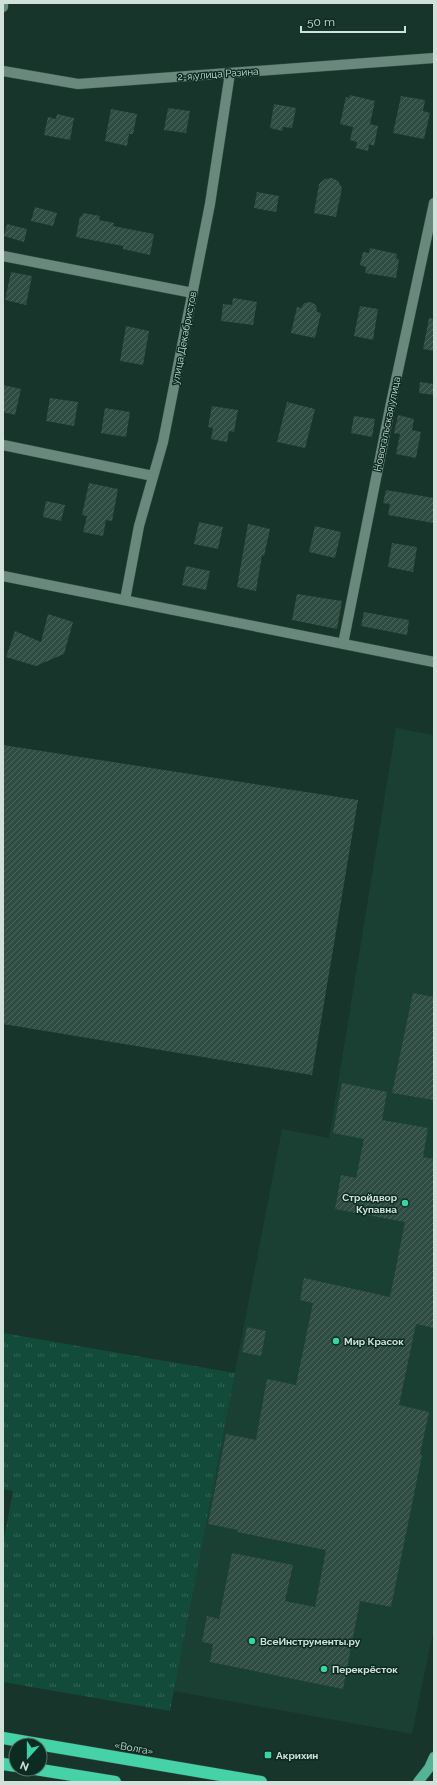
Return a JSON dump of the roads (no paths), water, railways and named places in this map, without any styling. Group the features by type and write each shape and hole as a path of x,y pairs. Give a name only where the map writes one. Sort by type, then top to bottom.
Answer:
{"highway":[{"name":"«Волга»","path":"3,1738 261,1782"},
{"path":"48,1771 115,1782"}],"main road":[{"path":"418,1782 429,1768 434,1757"}],"street":[{"name":"2-я улица Разина","path":"3,71 78,84 434,58"},
{"name":"улица Декабристов","path":"125,600 139,526 163,442 193,293 210,204 230,73"},
{"name":"Новогальская улица","path":"343,644 391,403 434,203"},
{"path":"3,256 193,293"},
{"path":"3,445 153,476"},
{"path":"3,576 434,662"}],"place":[{"name":"Стройдвор Купавна","path":"405,1203"},
{"name":"Мир Красок","path":"336,1341"},
{"name":"ВсеИнструменты.ру","path":"252,1641"},
{"name":"Перекрёсток","path":"324,1669"},
{"name":"Акрихин","path":"268,1755"}]}
